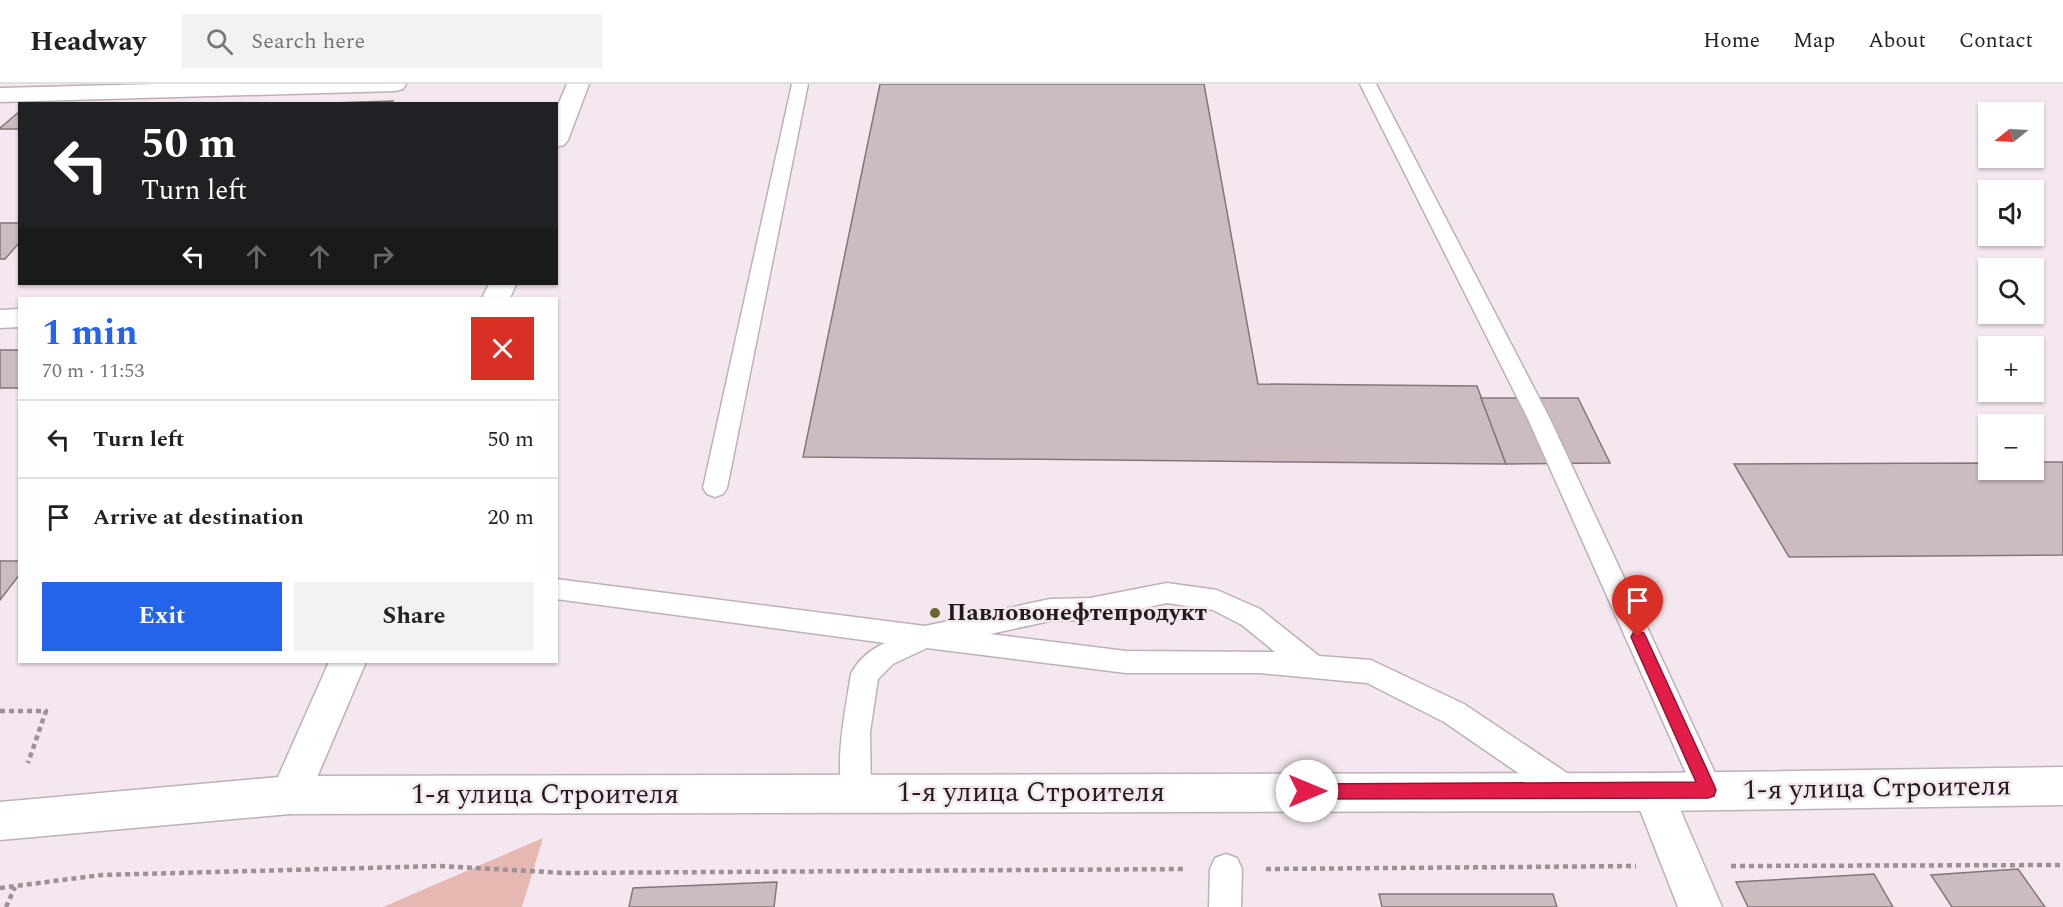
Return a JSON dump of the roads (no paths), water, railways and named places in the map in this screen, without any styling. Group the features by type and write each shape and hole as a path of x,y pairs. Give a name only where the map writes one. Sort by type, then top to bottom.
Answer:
{"street":[{"path":"0,95 395,84"},
{"path":"558,135 578,84"},
{"path":"0,319 18,318"},
{"path":"290,795 347,663"},
{"name":"1-я улица Строителя","path":"2,820 290,795 1653,792 2063,786"},
{"path":"1653,792 1700,907"}],"lane":[{"path":"715,488 800,84"},
{"path":"1368,84 1539,419 1708,790"},
{"path":"558,589 1126,662 1259,662 1371,672 1454,713 1569,791"},
{"path":"856,792 856,732 865,674 883,656 925,637 1050,610 1090,609 1167,594 1216,600 1251,617 1313,667"},
{"path":"1225,907 1226,869"}],"place":[{"name":"Павловонефтепродукт","path":"935,613"}]}
